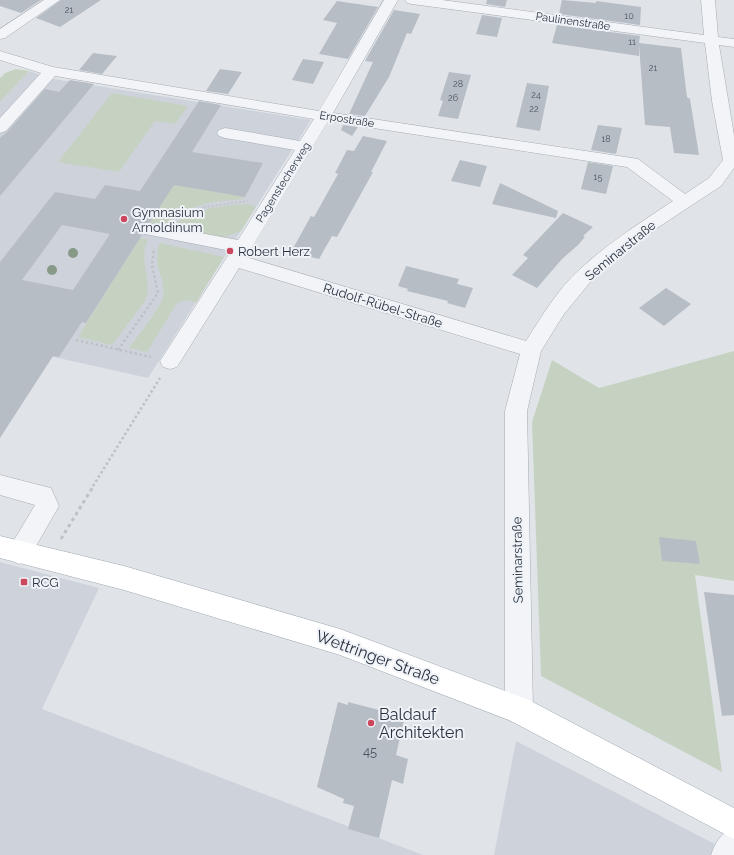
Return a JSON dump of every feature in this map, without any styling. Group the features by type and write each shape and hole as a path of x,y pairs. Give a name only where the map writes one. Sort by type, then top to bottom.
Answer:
{"main road":[{"name":"Wettringer Straße","path":"9,549 124,578 340,642 519,710 734,824"}],"street":[{"path":"0,35 6,24 53,0"},
{"name":"Pagenstecherweg","path":"170,361 239,254 305,147 391,0"},
{"name":"Paulinenstraße","path":"412,0 468,4 734,43"},
{"name":"Seminarstraße","path":"519,710 516,411 531,350 557,309 585,276 621,246 684,201 715,182 732,160 718,99 710,40 708,0"},
{"name":"Erpostraße","path":"0,55 51,71 323,116 632,163 684,201"},
{"path":"0,128 51,71"},
{"path":"225,132 305,147"},
{"name":"Rudolf-Rübel-Straße","path":"146,229 239,254 531,350"},
{"path":"0,485 43,495 47,506 9,549"},
{"path":"726,855 734,843"}],"path":[{"path":"48,560 170,361 76,340"}],"shaded area":[{"name":"Gymnasium Arnoldinum","path":"29,71 54,79 311,120 148,378 0,345 0,102"},
{"path":"0,562 99,588 42,709 423,855 0,855"},
{"path":"516,741 734,854 734,855 494,855"}],"green space":[{"path":"16,69 29,71 0,102 0,78 5,73"},
{"path":"112,93 188,106 175,124 155,121 119,172 58,162"},
{"path":"169,184 245,197 197,206 183,212 164,226 149,223 157,211"},
{"path":"248,204 256,207 241,231 224,237 172,227 187,216 197,212 229,205"},
{"path":"140,238 148,240 144,255 148,286 145,301 112,345 78,337"},
{"path":"160,243 224,257 196,303 187,300 177,303 147,352 129,348 162,301 163,283 157,259"},
{"path":"734,351 734,581 695,575 722,772 541,676 532,422 552,360 599,388"}],"building":[{"path":"0,0 41,0 21,13 0,6"},
{"path":"61,0 101,0 60,27 36,18"},
{"path":"487,0 507,0 505,7 486,4"},
{"path":"562,0 596,3 596,1 641,7 640,25 559,14"},
{"path":"337,1 378,7 348,59 319,54 337,23 323,20"},
{"path":"394,10 420,14 411,34 407,33 389,77 365,116 349,114 373,62 365,61"},
{"path":"482,15 502,18 497,37 476,34"},
{"path":"557,25 640,36 639,43 681,48 687,97 690,99 699,155 674,153 670,127 645,125 639,45 639,56 552,43"},
{"path":"93,53 117,56 102,74 79,70"},
{"path":"303,59 324,62 313,84 292,80"},
{"path":"220,69 242,72 228,94 206,91"},
{"path":"449,72 471,75 458,119 438,116 443,101 440,100"},
{"path":"70,80 94,84 0,196 0,138 45,89 59,92"},
{"path":"527,83 549,86 540,131 516,127"},
{"path":"199,101 221,105 192,152 263,163 245,197 174,185 150,222 140,224 136,228 139,234 142,235 86,323 82,322 59,357 53,356 0,438 0,262 55,192 95,199 105,185 140,191","holes":["62,225 110,234 73,290 22,280"]},
{"path":"343,125 358,127 352,136 341,130"},
{"path":"598,125 622,128 616,154 591,150"},
{"path":"363,136 387,141 371,172 373,172 337,237 332,236 319,259 291,252 311,216 314,217 338,174 335,173 347,150 354,151"},
{"path":"460,160 487,166 480,187 451,181"},
{"path":"588,162 613,166 606,194 581,189"},
{"path":"500,183 558,211 556,218 492,204"},
{"path":"563,213 593,227 583,236 585,237 562,259 537,288 512,275 528,258 523,255"},
{"path":"406,266 459,279 457,284 473,288 465,308 447,303 448,301 407,291 408,289 398,286"},
{"path":"666,288 691,304 664,326 639,308"},
{"path":"659,537 696,541 700,564 662,561"},
{"path":"704,592 734,595 734,715 722,716"},
{"path":"338,702 348,705 348,702 379,710 378,713 404,720 396,755 408,759 403,784 392,780 379,838 348,829 354,806 343,803 344,799 317,787"}],"place":[{"name":"Gymnasium Arnoldinum","path":"124,219"},
{"name":"Robert Herz","path":"230,251"},
{"name":"RCG","path":"24,582"},
{"name":"Baldauf Architekten","path":"371,723"}]}
